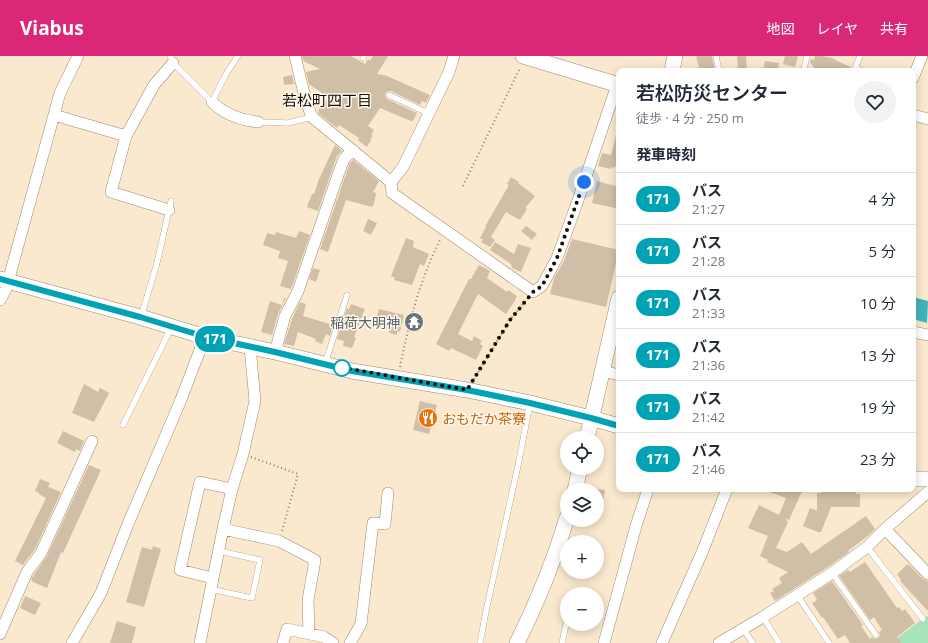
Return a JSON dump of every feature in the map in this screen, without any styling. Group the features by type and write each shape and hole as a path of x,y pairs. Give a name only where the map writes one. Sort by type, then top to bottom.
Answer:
{"main road":[{"path":"524,56 616,84"},
{"path":"673,68 675,56"},
{"path":"4,280 140,317 206,337 352,371 467,390 530,403 616,425"},
{"path":"588,431 616,312"},
{"path":"916,480 928,479"},
{"path":"517,643 554,560 564,527"}],"street":[{"path":"0,300 4,280 60,94 78,56"},
{"path":"294,56 302,81 306,103 312,117 391,182 392,193 533,292 542,286 557,258 616,91"},
{"path":"391,182 404,167 428,113 449,72 454,56"},
{"path":"916,71 922,56"},
{"path":"170,205 111,192 126,136 154,85 172,60"},
{"path":"212,102 220,110 242,120 258,122"},
{"path":"916,115 928,119"},
{"path":"54,116 126,136"},
{"path":"275,352 285,316 298,291 339,172 344,159 352,150"},
{"path":"916,333 928,336"},
{"path":"72,643 101,593 128,524 206,337"},
{"path":"200,643 222,529 243,454 255,401 250,347"},
{"path":"603,371 616,374"},
{"path":"0,634 27,572 41,554 92,441"},
{"path":"213,578 180,570 200,482 232,489"},
{"path":"604,643 636,526 647,492"},
{"path":"662,643 703,550 726,492"},
{"path":"718,643 763,617 832,573 867,547 885,529 928,492"},
{"path":"350,643 361,624 373,523 385,524 388,493"},
{"path":"222,529 279,541 315,560 308,600 309,634"},
{"path":"885,529 928,574"},
{"path":"283,643 287,629 324,637 333,643"}],"lane":[{"path":"172,60 212,102 226,74 238,56"},
{"path":"716,56 718,68"},
{"path":"804,68 807,56"},
{"path":"855,68 860,56"},
{"path":"389,95 428,113"},
{"path":"258,122 288,123 312,117"},
{"path":"140,317 157,263 170,205"},
{"path":"325,364 347,295"},
{"path":"124,425 172,327"},
{"path":"480,643 530,403"},
{"path":"867,547 923,619"},
{"path":"210,589 252,598 260,560 218,551"},
{"path":"832,573 876,635"},
{"path":"797,595 829,643"},
{"path":"763,617 779,643"},
{"path":"743,629 753,643"},
{"path":"562,643 565,631"}],"path":[{"path":"463,186 524,56"},
{"path":"398,378 415,303 428,266 446,231"},
{"path":"467,390 510,320 533,292"},
{"path":"243,454 298,474 279,541"}],"green space":[{"path":"928,616 928,643 891,643 925,617"}],"water":[{"path":"916,298 928,301 927,323 916,320"}],"building":[{"path":"302,56 351,56 365,64 368,59 370,61 373,56 388,56 377,74 387,76 430,95 426,103 422,101 420,105 391,91 386,92 385,96 387,99 417,113 413,121 411,121 380,108 368,126 374,130 371,135 373,136 367,147 358,140 359,138 339,125 337,128 318,113 318,110 329,98 309,84 306,72 320,69 303,61"},
{"path":"696,56 712,56 714,68 699,68"},
{"path":"737,56 746,56 747,68 738,68"},
{"path":"785,56 798,56 795,67 783,64"},
{"path":"815,56 823,56 835,59 851,68 814,68 810,62 811,59 814,60"},
{"path":"765,61 779,63 778,68 764,68"},
{"path":"292,75 294,84 284,85 283,77"},
{"path":"616,136 616,166 614,168 611,167 611,169 598,166 602,153 611,155"},
{"path":"335,145 342,151 337,156 318,211 307,207"},
{"path":"353,160 379,181 373,192 376,193 374,204 372,207 346,200 328,252 320,249 350,163"},
{"path":"511,177 535,196 525,208 527,209 520,220 506,212 491,237 495,240 490,247 481,242 483,240 480,238 509,185 507,184"},
{"path":"597,181 616,186 616,208 592,203"},
{"path":"368,219 377,223 371,235 363,231"},
{"path":"526,226 537,234 532,240 521,231"},
{"path":"299,231 310,235 291,289 280,286 288,261 278,258 280,251 263,245 267,233 275,235 276,232 296,238"},
{"path":"406,238 414,241 413,247 429,254 424,266 420,264 412,285 394,280 395,278 391,276"},
{"path":"572,239 616,249 616,263 606,307 550,294 554,278 564,261"},
{"path":"495,242 514,254 518,244 531,248 521,272 512,268 511,264 490,250"},
{"path":"479,265 490,271 487,278 507,292 508,290 517,296 506,314 478,294 458,334 472,341 474,336 482,341 480,344 483,346 476,360 451,348 449,351 436,344 469,279 471,279"},
{"path":"313,268 320,270 316,282 309,279"},
{"path":"284,298 286,298 278,314 272,335 261,332 270,301 282,305"},
{"path":"300,302 306,304 303,316 333,325 330,336 326,334 322,344 315,341 316,339 298,332 294,346 284,344 292,319"},
{"path":"351,304 365,309 354,337 356,338 352,348 343,346 344,341 337,339 347,308 349,309"},
{"path":"379,309 404,315 400,332 397,331 397,335 389,333 389,329 375,325"},
{"path":"84,384 98,392 100,388 109,393 94,422 72,413"},
{"path":"420,401 437,405 429,434 413,430"},
{"path":"63,431 84,441 80,451 76,449 75,452 57,443"},
{"path":"89,465 101,470 63,553 61,552 47,588 31,580 47,556"},
{"path":"40,479 50,483 48,487 61,492 35,549 23,565 15,561 46,498 35,491"},
{"path":"770,492 802,492 789,520 785,518 788,522 776,548 787,552 802,542 811,554 866,516 875,529 848,551 849,552 775,601 770,593 774,591 772,589 782,583 779,578 788,572 767,562 768,560 760,556 768,536 748,528 759,505 779,515 786,498"},
{"path":"856,492 856,494 860,494 860,507 831,507 821,532 818,532 803,526 810,508 817,511 817,493"},
{"path":"153,546 161,549 144,607 126,602 142,547 152,550"},
{"path":"865,562 897,608 899,607 902,611 905,609 915,623 897,637 901,643 850,643 845,635 838,639 812,603 817,600 813,593 832,581 863,625 861,626 870,639 872,637 875,639 879,638 879,632 882,630 874,617 870,620 839,576 848,570 850,572"},
{"path":"908,564 923,579 928,581 928,611 900,581 901,580 897,574"},
{"path":"25,596 41,603 35,615 20,608"},
{"path":"117,621 136,627 132,643 110,643"}],"bus line":[{"name":"171","path":"0,279 140,317 206,337 352,371 467,390 530,403 616,425"}],"place":[{"name":"稲荷大明神","path":"414,322"},
{"name":"おもだか茶寮","path":"428,418"}],"district":[{"name":"若松町四丁目","path":"327,100"}],"route":[{"path":"342,368 339,367 352,371 467,390 510,320 533,292 542,286 557,258 584,182"}]}
